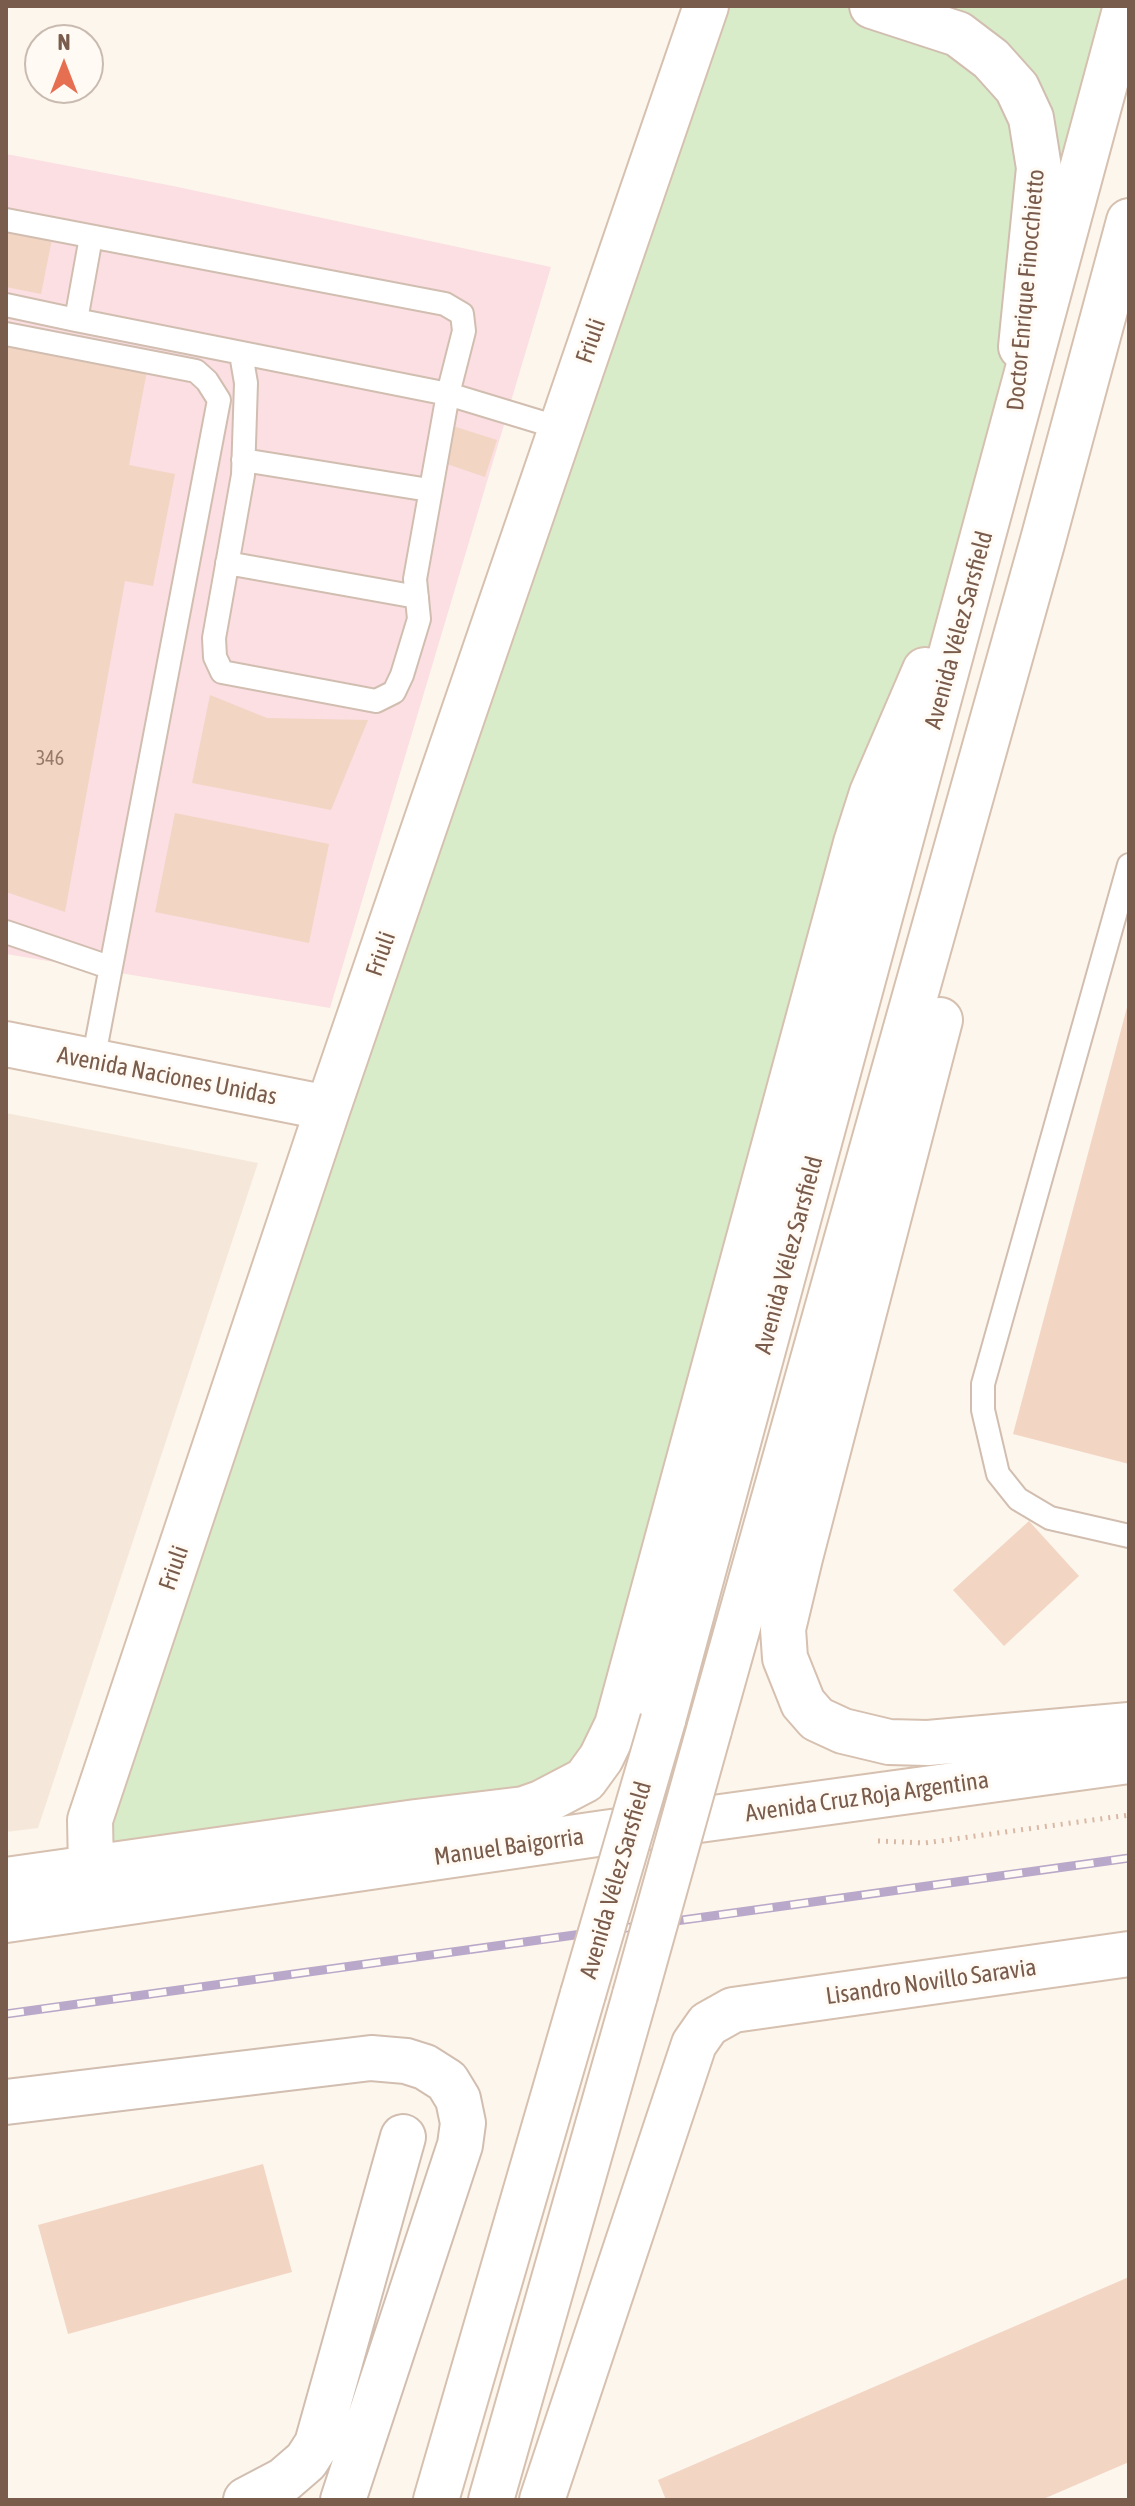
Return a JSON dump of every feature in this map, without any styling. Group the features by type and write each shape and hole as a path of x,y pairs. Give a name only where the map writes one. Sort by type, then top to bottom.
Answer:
{"main road":[{"name":"Friuli","path":"92,1889 90,1820 328,1108 706,6"},
{"name":"Doctor Enrique Finocchietto","path":"872,6 958,34 991,59 1017,88 1031,118 1039,168 1013,427"},
{"name":"Avenida Vélez Sarsfield","path":"436,2500 663,1720 1126,6"},
{"name":"Avenida Vélez Sarsfield","path":"491,2500 1043,540 1129,221"},
{"path":"416,1822 524,1809 541,1803 585,1780 601,1758 617,1725 856,843 872,793 989,521"},
{"path":"1043,540 956,958 800,1558 783,1629 785,1658 803,1703 817,1719 843,1731 889,1742 928,1743 1129,1725"},
{"name":"Avenida Naciones Unidas","path":"6,1044 328,1108"},
{"name":"Avenida Cruz Roja Argentina","path":"604,1833 1129,1761"},
{"name":"Manuel Baigorria","path":"6,1920 92,1889 416,1822 514,1820 604,1833"},
{"name":"Manuel Baigorria","path":"6,1880 92,1889 604,1833"},
{"name":"Lisandro Novillo Saravia","path":"542,2500 694,2044 708,2024 733,2010 1129,1954"},
{"path":"6,2102 371,2058 406,2061 425,2067 447,2081 458,2099 463,2123 460,2145 343,2500"},
{"path":"246,2500 284,2480 306,2461 317,2444 403,2137"}],"lane":[{"path":"6,220 445,304 462,314 464,331 429,490 415,579 419,619 394,692 376,701 222,672 215,657 214,638 243,460 246,383 241,354"},
{"path":"76,320 91,237"},
{"path":"6,305 448,394 560,428"},
{"path":"6,334 196,371 207,381 219,400 93,1061"},
{"path":"243,460 429,490"},
{"path":"227,563 417,597"},
{"path":"1129,865 983,1384 983,1410 998,1474 1018,1499 1050,1518 1129,1536"},
{"path":"6,932 109,967"}],"shaded area":[{"path":"6,154 173,186 551,267 330,1008 6,954"},
{"path":"6,1113 258,1163 38,1828 6,1832"}],"green space":[{"path":"706,6 1126,6 585,1780 91,1869"}],"building":[{"path":"6,230 52,239 41,294 6,287"},
{"path":"6,345 147,371 129,465 175,474 153,586 125,581 65,912 6,892"},
{"path":"453,426 497,440 485,477 441,462"},
{"path":"210,695 267,718 368,720 331,810 192,783"},
{"path":"175,813 329,844 309,943 155,912"},
{"path":"1129,1000 1129,1464 1013,1434"},
{"path":"1029,1521 1079,1576 1004,1646 953,1590"},
{"path":"263,2164 292,2272 68,2334 38,2225"},
{"path":"1129,2277 1129,2462 1041,2500 666,2500 658,2480"}],"railway":[{"path":"6,2014 1129,1858"}]}
